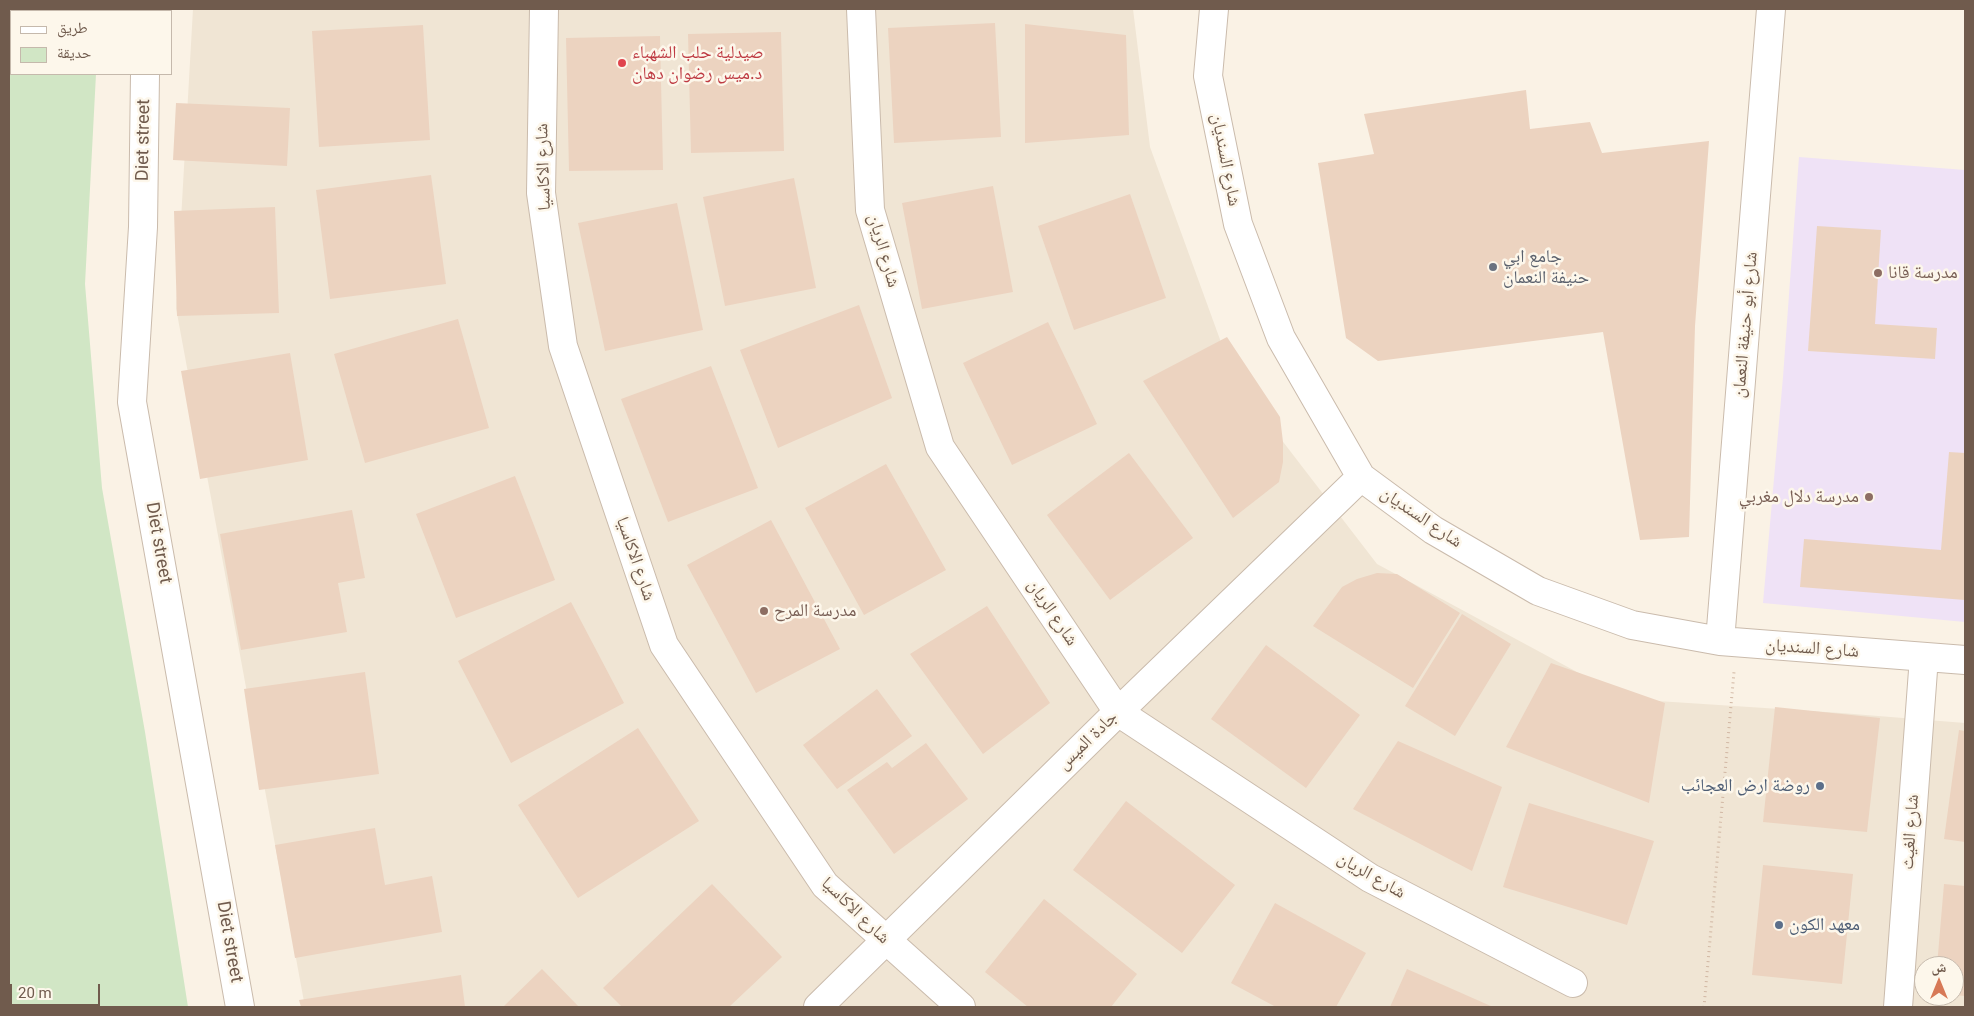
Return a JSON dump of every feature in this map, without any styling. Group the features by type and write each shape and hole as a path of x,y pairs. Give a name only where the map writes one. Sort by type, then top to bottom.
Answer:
{"street":[{"name":"شارع الاكاسيا","path":"544,9 541,193 563,346 664,645 825,886 961,1007"},
{"name":"شارع الريان","path":"861,9 870,210 940,446 1118,712 1370,878 1573,983"},
{"name":"شارع السنديان","path":"1214,9 1208,76 1238,224 1281,338 1361,477 1433,530 1538,591 1632,624 1728,642 1965,660"},
{"name":"شارع أبو حنيفة النعمان","path":"1728,642 1772,9"},
{"name":"Diet street","path":"145,75 143,227 132,402 240,1007"},
{"name":"جادة الميس","path":"818,1007 1118,712 1361,477"},
{"name":"شارع الغيث","path":"1898,1007 1924,657"}],"path":[{"path":"1704,1007 1728,642"}],"shaded area":[{"path":"193,9 1133,9 1150,147 1234,378 1377,564 1627,699 1965,723 1965,1007 305,1007 176,308"},
{"path":"1799,157 1965,170 1965,622 1763,603 1783,377"}],"green space":[{"path":"9,9 101,9 10,10 10,75 96,75 85,284 102,488 145,732 188,1007 9,1007"}],"building":[{"path":"995,23 1001,137 894,143 888,28"},
{"path":"1025,24 1126,35 1129,135 1025,143"},
{"path":"423,25 430,140 319,147 312,31"},
{"path":"781,32 784,151 691,153 688,34"},
{"path":"660,36 663,170 569,171 566,38"},
{"path":"1526,90 1530,129 1590,122 1602,153 1709,141 1695,326 1689,537 1640,540 1603,332 1378,361 1346,338 1318,163 1374,154 1364,114"},
{"path":"176,103 290,108 287,166 173,160"},
{"path":"431,175 446,284 330,299 316,190"},
{"path":"794,178 816,288 725,306 703,197"},
{"path":"993,186 1013,292 922,309 902,203"},
{"path":"1130,194 1166,298 1074,330 1038,226"},
{"path":"677,203 703,330 605,351 578,223"},
{"path":"275,207 279,313 177,316 174,211"},
{"path":"1817,226 1881,230 1875,324 1937,328 1935,359 1808,351"},
{"path":"859,305 892,398 778,448 740,350"},
{"path":"458,319 489,428 365,463 334,354"},
{"path":"1048,322 1097,424 1012,465 963,363"},
{"path":"1227,337 1280,417 1283,442 1283,462 1279,482 1233,518 1143,381"},
{"path":"290,353 308,460 200,479 181,371"},
{"path":"711,366 758,488 668,522 621,399"},
{"path":"1949,452 1965,453 1965,600 1800,587 1804,539 1941,550"},
{"path":"1129,453 1193,538 1110,600 1047,515"},
{"path":"886,464 946,570 864,615 805,508"},
{"path":"515,476 555,580 456,618 416,514"},
{"path":"352,510 365,578 338,583 347,632 241,650 220,534"},
{"path":"771,520 840,649 756,693 687,565"},
{"path":"1377,573 1397,574 1460,613 1413,688 1313,626 1342,587 1357,579"},
{"path":"571,602 624,703 511,763 458,661"},
{"path":"987,606 1050,703 983,754 910,654"},
{"path":"1462,614 1511,644 1455,736 1405,706"},
{"path":"1266,645 1360,715 1306,788 1211,719"},
{"path":"1551,663 1665,703 1649,803 1506,747"},
{"path":"365,672 379,774 259,790 244,689"},
{"path":"877,689 912,736 837,789 803,745"},
{"path":"1775,707 1880,718 1867,832 1763,822"},
{"path":"638,728 699,821 578,898 518,805"},
{"path":"1959,730 1965,731 1965,842 1944,839"},
{"path":"1398,741 1502,787 1472,871 1353,809"},
{"path":"926,743 968,799 894,854 847,790 887,762 892,768"},
{"path":"1126,801 1235,885 1182,953 1073,870"},
{"path":"1529,803 1654,841 1627,925 1503,887"},
{"path":"375,828 385,885 432,876 442,932 295,958 275,845"},
{"path":"1763,865 1853,874 1842,984 1752,975"},
{"path":"712,884 782,957 729,1007 622,1007 603,988"},
{"path":"1944,884 1965,886 1965,996 1964,956 1938,956"},
{"path":"1044,899 1137,974 1111,1007 1028,1007 985,972"},
{"path":"1275,903 1366,953 1336,1007 1276,1007 1231,983"},
{"path":"542,969 579,1007 503,1007"},
{"path":"1407,969 1493,1007 1390,1007"},
{"path":"461,975 465,1007 301,1007 299,1000"}],"place":[{"name":"صيدلية حلب الشهباء د.ميس رضوان دهان","path":"622,63"},
{"name":"جامع ابي حنيفة النعمان","path":"1493,267"},
{"name":"مدرسة قانا","path":"1878,273"},
{"name":"مدرسة دلال مغربي","path":"1869,497"},
{"name":"مدرسة المرح","path":"764,611"},
{"name":"روضة ارض العجائب","path":"1820,786"},
{"name":"معهد الكون","path":"1779,925"}]}
